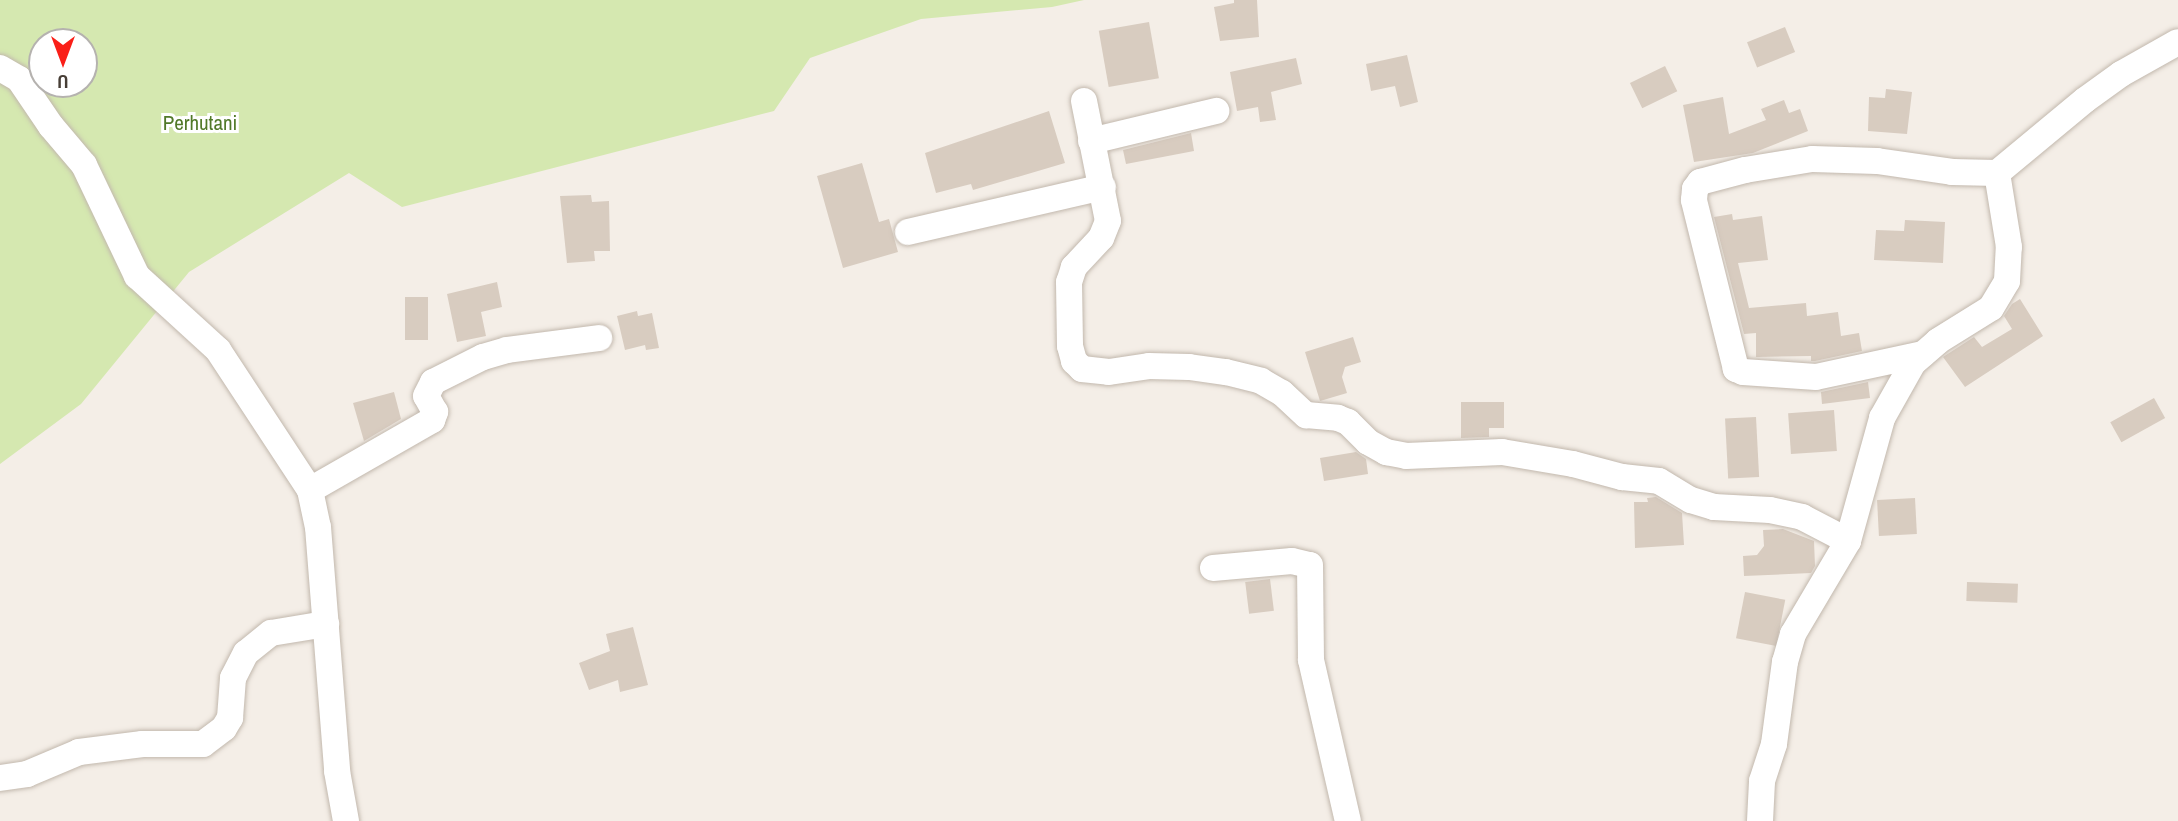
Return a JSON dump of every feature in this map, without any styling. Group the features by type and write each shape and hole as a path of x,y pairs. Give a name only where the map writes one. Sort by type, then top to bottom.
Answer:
{"street":[{"path":"1923,354 1816,377 1743,372 1735,369 1695,200 1695,189 1700,182 1812,159 1877,161 1952,172 1997,173 2085,100 2120,75 2178,42"},
{"path":"0,68 19,79 51,127 84,165 137,276 218,350 310,490 317,518 337,771 346,821"},
{"path":"1084,101 1108,221 1101,238 1074,267 1069,282 1070,346 1074,361 1082,369 1108,372 1149,366 1189,367 1226,372 1261,381 1282,393 1306,415 1338,418 1348,422 1368,442 1386,452 1406,456 1502,452 1573,464 1622,477 1659,481 1691,500 1714,507 1770,510 1802,517 1847,541"},
{"path":"1091,141 1216,111"},
{"path":"1760,821 1762,781 1774,744 1783,672 1793,634 1847,541 1882,418 1901,382 1923,354 1938,341 1991,309 2007,281 2009,247 1997,173"},
{"path":"908,232 1102,187"},
{"path":"310,490 432,420 435,412 426,396 428,388 440,379 483,357 599,338"},
{"path":"1213,568 1292,561 1310,565 1311,660 1348,821"},
{"path":"0,778 27,774 79,752 142,744 203,744 219,733 230,718 233,678 246,653 271,633 326,624"}],"green space":[{"name":"Perhutani","path":"0,0 1084,0 1052,7 921,19 810,58 774,111 402,207 349,173 189,272 81,404 0,464"}],"building":[{"path":"1234,0 1257,0 1259,37 1220,41 1214,7 1234,3"},
{"path":"1149,22 1159,78 1109,87 1099,31"},
{"path":"1785,27 1795,52 1757,67 1747,42"},
{"path":"1407,55 1418,102 1400,107 1395,86 1371,91 1366,64"},
{"path":"1296,58 1302,84 1271,92 1276,120 1260,122 1258,107 1237,111 1230,72"},
{"path":"1665,66 1677,91 1642,108 1630,83"},
{"path":"1886,89 1912,92 1907,134 1868,131 1869,97 1885,98"},
{"path":"1723,97 1729,134 1766,120 1761,109 1784,100 1789,113 1800,109 1808,131 1753,153 1694,162 1683,105"},
{"path":"1049,111 1065,163 973,190 971,184 936,193 925,153"},
{"path":"1191,133 1194,151 1126,164 1123,150"},
{"path":"862,163 879,222 889,219 898,252 843,268 817,176"},
{"path":"591,195 592,202 609,201 610,251 594,251 595,261 567,263 560,196"},
{"path":"1732,214 1733,220 1762,216 1768,260 1738,263 1749,308 1806,303 1807,316 1838,312 1841,336 1859,333 1862,351 1815,361 1811,361 1811,356 1756,357 1756,333 1744,334 1714,217"},
{"path":"1905,220 1945,222 1943,263 1874,260 1876,230 1904,231"},
{"path":"497,282 502,307 481,312 486,336 457,342 447,294"},
{"path":"405,297 428,297 428,340 405,340"},
{"path":"2020,299 2043,336 1965,387 1943,357 1974,337 1982,347 2012,329 2004,316 2012,304"},
{"path":"637,311 638,316 652,313 659,348 646,350 645,345 625,350 617,316"},
{"path":"1353,337 1361,362 1345,367 1342,377 1347,393 1320,401 1305,352"},
{"path":"1868,382 1870,398 1822,404 1821,392"},
{"path":"394,392 401,419 364,441 353,403"},
{"path":"2154,398 2165,418 2121,442 2110,422"},
{"path":"1461,402 1504,402 1504,428 1489,428 1489,437 1461,438"},
{"path":"1834,410 1837,451 1791,454 1788,413"},
{"path":"1756,417 1759,477 1728,479 1725,419"},
{"path":"1356,452 1366,459 1368,474 1324,481 1320,458"},
{"path":"1656,497 1682,513 1684,545 1635,548 1634,502 1648,502 1647,498"},
{"path":"1915,498 1917,534 1879,536 1877,500"},
{"path":"1783,529 1814,541 1815,566 1811,573 1744,576 1743,556 1757,555 1764,546 1763,530"},
{"path":"1270,579 1274,611 1249,614 1245,582"},
{"path":"1967,582 2018,584 2017,603 1966,601"},
{"path":"1745,592 1785,600 1776,646 1736,638"},
{"path":"633,627 648,685 620,692 618,680 589,690 579,663 610,651 606,634"}]}
